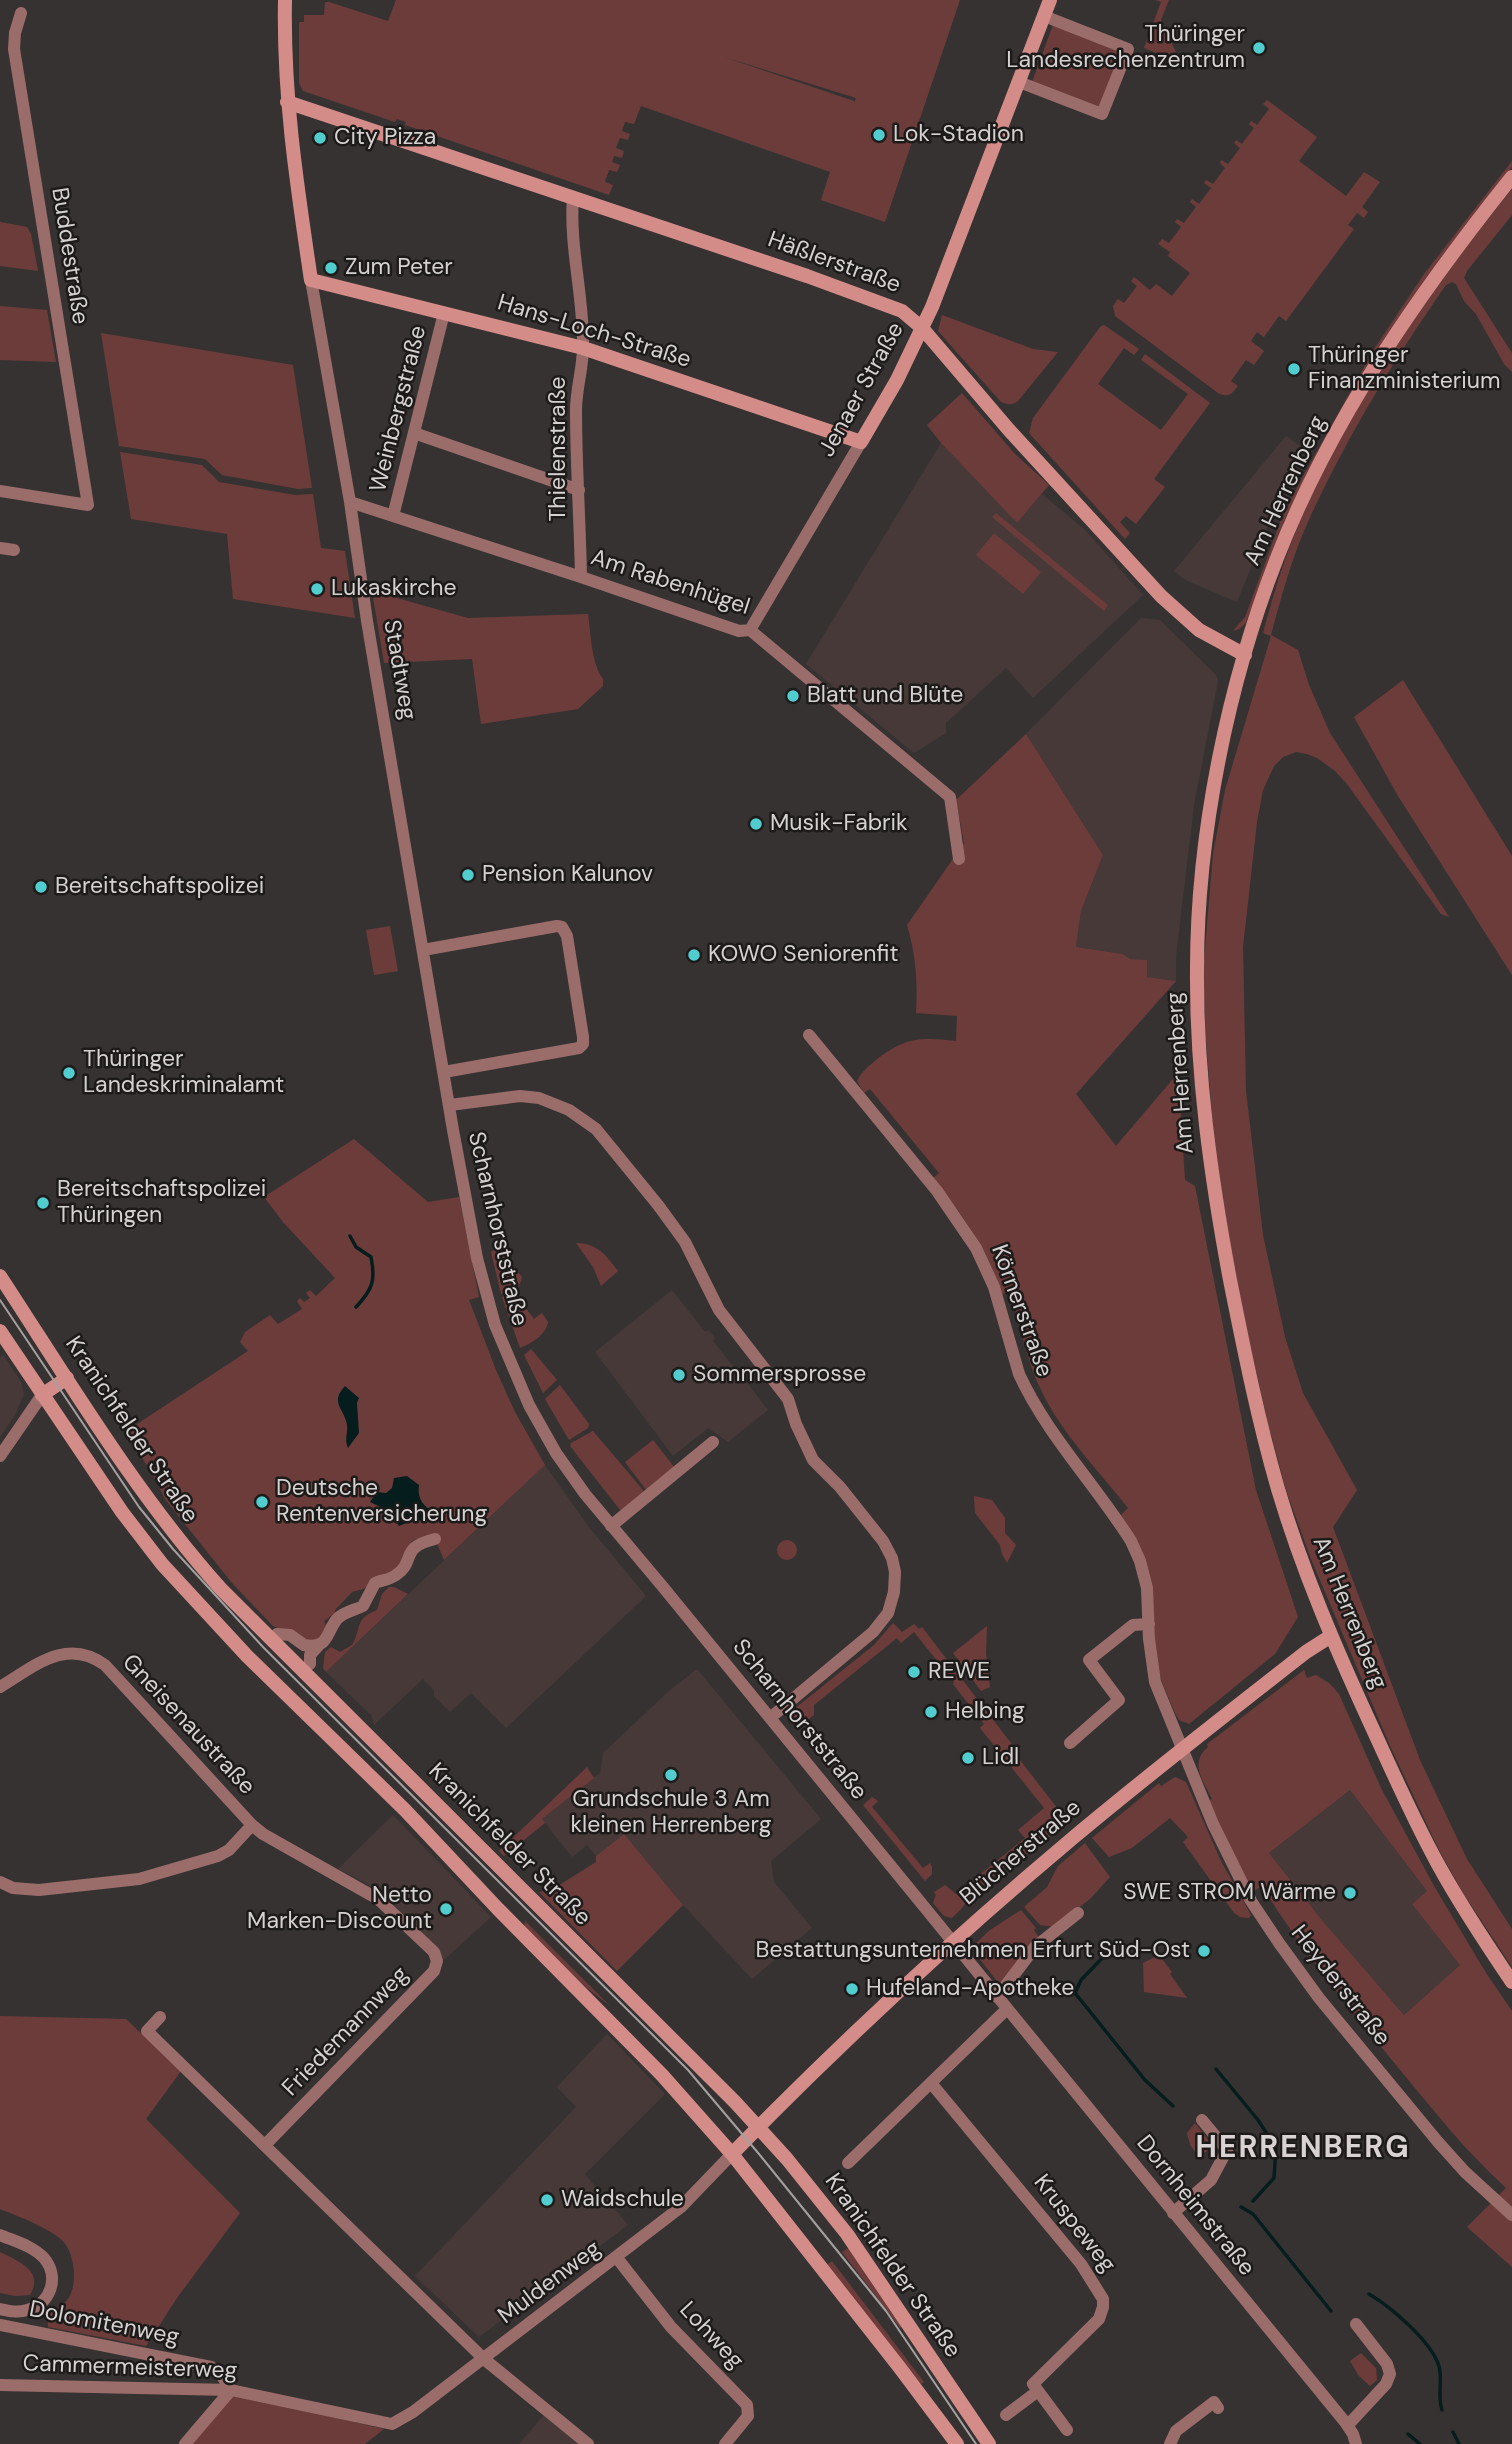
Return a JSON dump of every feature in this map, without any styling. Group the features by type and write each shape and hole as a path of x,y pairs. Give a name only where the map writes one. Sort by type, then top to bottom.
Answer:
{"main road":[{"name":"Stadtweg","path":"285,0 285,73 291,147 310,279"},
{"name":"Jenaer Straße","path":"861,442 897,380 922,328 1050,0"},
{"name":"Häßlerstraße","path":"287,102 886,303 902,311 922,328 1009,430 1161,596 1199,629 1245,655"},
{"name":"Am Herrenberg","path":"1512,177 1409,314 1339,430 1299,505 1276,559 1245,655 1220,760 1204,862 1196,972 1199,1050 1209,1153 1221,1231 1244,1353 1286,1516 1331,1636 1407,1803 1438,1864 1512,1982"},
{"name":"Hans-Loch-Straße","path":"310,279 583,348 861,442"},
{"name":"Kranichfelder Straße","path":"0,1276 164,1521 221,1589 759,2127 847,2234 989,2444"},
{"path":"0,1331 122,1512 162,1564 251,1660 412,1817 513,1925 621,2033 732,2154 957,2444"},
{"path":"43,1395 67,1378"},
{"name":"Blücherstraße","path":"732,2154 952,1943 1075,1836 1306,1652 1331,1636"}],"street":[{"name":"Buddestraße","path":"0,491 88,505 14,50 15,33 21,13"},
{"path":"1019,82 1102,114 1128,49 1044,16"},
{"name":"Thielenstraße","path":"573,197 583,348 576,412 581,576"},
{"name":"Stadtweg","path":"310,279 350,502 367,621 444,1076"},
{"name":"Weinbergstraße","path":"393,516 444,313"},
{"path":"414,433 579,490"},
{"name":"Jenaer Straße","path":"750,630 861,442"},
{"name":"Am Rabenhügel","path":"350,502 581,576 739,631 750,630 950,797 960,859"},
{"path":"0,548 14,550"},
{"path":"423,950 557,926 562,927 567,936 583,1044 579,1048 444,1076"},
{"name":"Körnerstraße","path":"809,1035 937,1191 976,1248 994,1287 1025,1387 1044,1419 1131,1541 1145,1575 1155,1682 1182,1750"},
{"name":"Scharnhorststraße","path":"444,1076 477,1258 495,1325 529,1405 556,1453 611,1526 952,1943"},
{"path":"450,1105 520,1096 539,1098 569,1110 596,1129 685,1242 719,1310 788,1399 813,1460 840,1487 888,1550 895,1572 894,1592 883,1620 873,1632 770,1718"},
{"path":"0,1456 43,1395"},
{"path":"611,1526 713,1442"},
{"path":"310,1664 310,1655 330,1635 342,1614 363,1606 374,1583 395,1577 417,1544 435,1539"},
{"path":"1070,1743 1119,1700 1089,1660 1133,1625 1149,1624"},
{"path":"277,1634 290,1635 304,1646 319,1644"},
{"name":"Gneisenaustraße","path":"0,1687 58,1654 73,1652 94,1658 113,1674 252,1825 229,1850 218,1856 144,1878 39,1890 13,1888 0,1882"},
{"name":"Heyderstraße","path":"1182,1750 1233,1867 1279,1943 1319,1998 1438,2142 1465,2172 1512,2215"},
{"name":"Friedemannweg","path":"252,1825 263,1834 378,1899 434,1952 436,1961 434,1971 265,2145"},
{"path":"997,1997 1042,1931 1077,1913"},
{"name":"Dornheimstraße","path":"952,1943 1348,2425 1356,2444"},
{"path":"848,2162 1007,2009"},
{"path":"160,2017 147,2031 484,2359 588,2444"},
{"name":"Kruspeweg","path":"931,2083 1061,2238 1102,2295 1103,2307 1099,2319 1033,2385 1038,2391 1006,2414"},
{"path":"1173,2213 1211,2180 1227,2150 1202,2120"},
{"name":"Muldenweg","path":"381,2421 392,2424 399,2421 617,2258 681,2207 732,2154"},
{"path":"0,2235 37,2252 48,2265 52,2283 47,2298 34,2308 21,2312 0,2309"},
{"name":"Lohweg","path":"617,2258 671,2327 747,2405 748,2416 726,2444"},
{"name":"Dolomitenweg","path":"0,2325 211,2367 222,2376 231,2390"},
{"path":"1348,2425 1386,2384 1390,2374 1387,2364 1356,2325"},
{"name":"Cammermeisterweg","path":"0,2385 231,2390 381,2421"},
{"path":"185,2444 231,2390"},
{"path":"1038,2391 1067,2430"},
{"path":"1170,2444 1176,2431 1214,2402 1219,2408"}],"shaded area":[{"path":"396,0 960,0 885,222 821,200 830,172 641,106 634,124 625,122 622,131 630,134 628,140 620,138 616,148 624,151 622,158 614,156 612,162 620,165 617,172 609,170 605,182 613,185 609,195 405,125 406,122 397,119 395,122 303,91 299,83 299,22 304,22 304,15 324,15 325,2 329,2 388,21","holes":["724,57 856,98 854,103"]},
{"path":"1156,0 1169,0 1161,20 1181,63 1144,48 1161,2"},
{"path":"1053,25 1121,50 1099,107 1032,82"},
{"path":"1267,100 1317,137 1299,161 1346,196 1364,172 1380,182 1362,207 1368,212 1364,218 1357,213 1348,225 1354,229 1286,321 1279,316 1264,337 1257,332 1251,341 1264,351 1254,365 1246,360 1231,381 1238,386 1232,393 1224,395 1115,316 1113,306 1118,299 1124,303 1137,286 1131,281 1134,277 1150,290 1156,284 1172,296 1190,273 1168,256 1170,252 1158,244 1162,239 1169,243 1181,227 1175,222 1177,219 1184,223 1196,207 1190,202 1192,199 1199,204 1211,188 1204,183 1206,180 1213,184 1225,168 1220,163 1221,160 1228,164 1240,148 1234,143 1236,140 1242,144 1254,128 1249,124 1251,121 1257,125 1269,109 1263,104"},
{"path":"1512,161 1512,167 1443,256 1376,352 1284,521 1246,623 1233,631 1245,617 1281,520 1302,478 1376,346 1424,274"},
{"path":"1512,189 1512,215 1464,278 1512,353 1512,372 1504,364 1456,284 1452,282 1446,285 1407,343 1337,462 1296,551 1271,635 1298,650 1309,685 1330,733 1449,917 1441,914 1347,784 1317,758 1296,752 1283,757 1274,766 1263,790 1243,947 1246,1091 1263,1235 1285,1337 1303,1393 1357,1490 1333,1527 1420,1760 1467,1859 1512,1929 1512,1967 1463,1893 1439,1850 1391,1748 1311,1559 1286,1490 1237,1289 1215,1151 1203,972 1213,854 1225,790 1271,636 1263,633 1294,536 1336,444 1390,354 1450,269"},
{"path":"0,222 27,227 31,234 38,271 0,266"},
{"path":"0,306 47,310 56,362 0,360"},
{"path":"942,315 1033,349 1058,352 1018,401 1012,404 1004,403 938,331"},
{"path":"1104,325 1139,349 1134,355 1124,348 1098,384 1161,430 1188,394 1141,360 1145,354 1210,403 1154,479 1165,487 1136,524 1126,516 1120,522 1130,533 1125,539 1029,433 1033,418"},
{"path":"101,333 293,365 312,488 298,489 222,475 205,459 119,446"},
{"path":"962,393 1015,454 1049,485 1017,523 927,425"},
{"path":"1286,436 1303,448 1277,503 1237,602 1185,580 1174,571"},
{"path":"941,443 1017,523 1042,494 1085,530 1143,595 1033,698 1006,668 946,723 946,733 914,753 806,664"},
{"path":"120,452 202,465 219,482 295,495 313,494 321,548 345,551 355,618 233,599 227,534 131,519"},
{"path":"996,513 1108,605 1104,611 992,517"},
{"path":"994,533 1041,572 1023,594 976,555"},
{"path":"372,591 468,618 588,614 594,656 603,686 578,709 481,724 472,659 384,663"},
{"path":"1141,618 1160,620 1216,675 1218,681 1194,805 1176,956 1176,981 1147,977 1147,960 1076,947 1081,911 1103,855 1026,734"},
{"path":"1403,680 1512,856 1512,975 1398,796 1354,717"},
{"path":"1026,734 1103,855 1081,911 1076,947 1147,960 1147,977 1176,981 1076,1094 1116,1146 1178,1073 1185,1180 1195,1186 1256,1490 1298,1617 1275,1654 1189,1724 1179,1720 1161,1680 1156,1660 1152,1588 1121,1515 1128,1508 1059,1422 1031,1367 1011,1292 1002,1294 981,1245 933,1178 939,1173 870,1089 864,1093 857,1081 863,1072 886,1052 905,1043 923,1039 956,1041 957,1016 916,1013 916,969 907,925 964,843 956,800"},
{"path":"390,926 398,971 374,975 366,930"},
{"path":"354,1139 428,1202 459,1197 479,1297 469,1300 515,1412 545,1465 444,1560 435,1539 420,1538 412,1541 402,1566 363,1589 352,1592 335,1613 324,1621 328,1629 316,1643 273,1626 232,1583 165,1499 152,1473 125,1432 248,1351 240,1342 245,1332 270,1315 278,1324 302,1309 297,1301 300,1298 304,1302 310,1298 306,1293 310,1290 316,1296 335,1278 283,1222 264,1197"},
{"path":"576,1243 595,1248 605,1255 618,1271 601,1286 593,1267"},
{"path":"496,1247 522,1277 515,1289 501,1294 491,1252"},
{"name":"Sommersprosse","path":"672,1290 705,1332 708,1330 712,1334 715,1338 713,1341 737,1371 741,1369 747,1377 745,1380 768,1410 728,1442 708,1428 673,1456 595,1352"},
{"path":"514,1293 534,1319 542,1313 548,1322 541,1335 520,1348 502,1297"},
{"path":"531,1349 557,1380 543,1393 524,1355"},
{"path":"3,1355 21,1382 24,1394 15,1415 0,1437 0,1358"},
{"path":"560,1385 589,1424 588,1428 569,1440 545,1399"},
{"path":"593,1431 643,1490 644,1493 624,1511 620,1510 570,1446"},
{"path":"653,1440 675,1468 647,1491 625,1462"},
{"path":"545,1465 588,1526 646,1596 506,1728 471,1693 450,1712 434,1696 434,1690 423,1679 374,1725 372,1716 326,1672"},
{"path":"974,1496 992,1500 1005,1518 1005,1533 1016,1545 1007,1563 1000,1545 975,1513"},
{"path":"787,1540 794,1543 797,1550 794,1557 787,1560 780,1557 777,1550 780,1543"},
{"path":"389,1587 408,1594 326,1672 323,1668 325,1652 331,1647 340,1652 352,1645 360,1624 365,1617 377,1610 382,1594"},
{"path":"893,1623 902,1632 914,1624 919,1629 922,1627 1068,1822 1032,1851 1003,1868 969,1897 952,1918 944,1916 933,1903 936,1895 934,1892 945,1885 956,1894 1025,1838 1018,1830 1044,1808 980,1728 984,1724 954,1682 914,1632 901,1643 897,1638 814,1705 814,1715 800,1726 790,1714 874,1645"},
{"path":"987,1626 986,1653 990,1687 981,1691 953,1653"},
{"path":"697,1669 821,1819 771,1861 774,1882 812,1928 752,1979 683,1905 624,1834 596,1856 587,1845 572,1857 542,1819 600,1773 603,1753 669,1691"},
{"path":"1304,1670 1307,1678 1316,1675 1329,1683 1339,1694 1381,1788 1434,1886 1512,2011 1512,2267 1467,2227 1506,2188 1476,2159 1361,2022 1309,1955 1262,1886 1252,1892 1208,1802 1212,1799 1199,1765 1199,1759 1208,1747 1207,1744","holes":["1350,1790 1427,1891 1412,1904 1460,1965 1404,2015 1321,1919 1269,1853"]},
{"path":"587,1767 594,1778 542,1819 545,1823 504,1856 499,1851"},
{"path":"1175,1777 1186,1782 1221,1861 1251,1915 1249,1918 1234,1913 1183,1842 1188,1837 1170,1818 1132,1848 1109,1857 1092,1838 1159,1783 1161,1786"},
{"path":"1350,1790 1427,1891 1412,1904 1460,1965 1404,2015 1321,1919 1269,1853"},
{"path":"872,1797 878,1801 872,1807 923,1868 930,1863 932,1874 925,1881 863,1805"},
{"path":"393,1815 491,1917 444,1960 436,1948 388,1899 364,1882 338,1869"},
{"path":"624,1834 683,1905 617,1971 539,1892 553,1889 596,1862 596,1856"},
{"path":"1085,1843 1110,1877 1090,1899 1054,1927 1040,1925 1024,1907 1047,1887 1058,1866"},
{"path":"1021,1910 1036,1928 1034,1930 1040,1939 1000,1985 975,1953 974,1945 990,1930"},
{"path":"525,1921 610,2006 587,1988 524,1928"},
{"path":"1159,1955 1187,1998 1144,1992 1143,1963"},
{"path":"0,2016 126,2019 181,2071 146,2119 240,2213 177,2298 146,2346 48,2327 47,2311 67,2300 73,2285 74,2268 66,2245 54,2234 0,2209"},
{"name":"Waidschule","path":"607,2034 665,2094 585,2174 628,2225 479,2337 415,2276 576,2107 557,2087"},
{"path":"1195,2123 1213,2146 1199,2157 1190,2145 1187,2133"},
{"path":"849,2248 902,2327 900,2328 842,2252"},
{"path":"0,2252 21,2263 32,2273 34,2287 30,2295 0,2293"},
{"path":"832,2261 924,2382 921,2384 827,2265"},
{"path":"1361,2353 1376,2368 1377,2380 1370,2386 1359,2376 1350,2361"},
{"path":"232,2394 384,2429 365,2444 192,2444"},
{"path":"544,2415 582,2444 519,2444"}],"water":[{"path":"345,1386 359,1398 359,1433 348,1448 346,1419 338,1402 340,1392"},
{"path":"407,1476 419,1485 422,1502 435,1513 426,1523 416,1519 399,1526 389,1511 370,1502 377,1492 386,1493 392,1488 394,1478"}],"waterway":[{"path":"350,1236 356,1247 371,1257 372,1265 371,1285 356,1307"},
{"path":"1109,1951 1081,1980 1075,1993 1145,2080 1173,2106"},
{"path":"1216,2069 1258,2120 1276,2148 1274,2178 1253,2201"},
{"path":"1241,2207 1253,2214 1331,2311"},
{"path":"1369,2294 1409,2326 1435,2356 1440,2372 1442,2410"},
{"path":"1453,2432 1459,2444"},
{"path":"1408,2434 1420,2444"}],"tram line":[{"path":"0,1300 139,1507 173,1549 263,1647 688,2070 886,2311 976,2444"}],"place":[{"name":"Thüringer Landesrechenzentrum","path":"1259,48"},
{"name":"Lok-Stadion","path":"879,135"},
{"name":"City Pizza","path":"320,138"},
{"name":"Zum Peter","path":"331,268"},
{"name":"Thüringer Finanzministerium","path":"1294,369"},
{"name":"Lukaskirche","path":"317,589"},
{"name":"Blatt und Blüte","path":"793,696"},
{"name":"Musik-Fabrik","path":"756,824"},
{"name":"Pension Kalunov","path":"468,875"},
{"name":"Bereitschaftspolizei","path":"41,887"},
{"name":"KOWO Seniorenfit","path":"694,955"},
{"name":"Thüringer Landeskriminalamt","path":"69,1073"},
{"name":"Bereitschaftspolizei Thüringen","path":"43,1203"},
{"name":"Sommersprosse","path":"679,1375"},
{"name":"Deutsche Rentenversicherung","path":"262,1502"},
{"name":"REWE","path":"914,1672"},
{"name":"Helbing","path":"931,1712"},
{"name":"Lidl","path":"968,1758"},
{"name":"Grundschule 3 Am kleinen Herrenberg","path":"671,1775"},
{"name":"SWE STROM Wärme","path":"1350,1893"},
{"name":"Netto Marken-Discount","path":"446,1909"},
{"name":"Bestattungsunternehmen Erfurt Süd-Ost","path":"1204,1951"},
{"name":"Hufeland-Apotheke","path":"852,1989"},
{"name":"Waidschule","path":"547,2200"}],"district":[{"name":"HERRENBERG","path":"1303,2149"}]}
